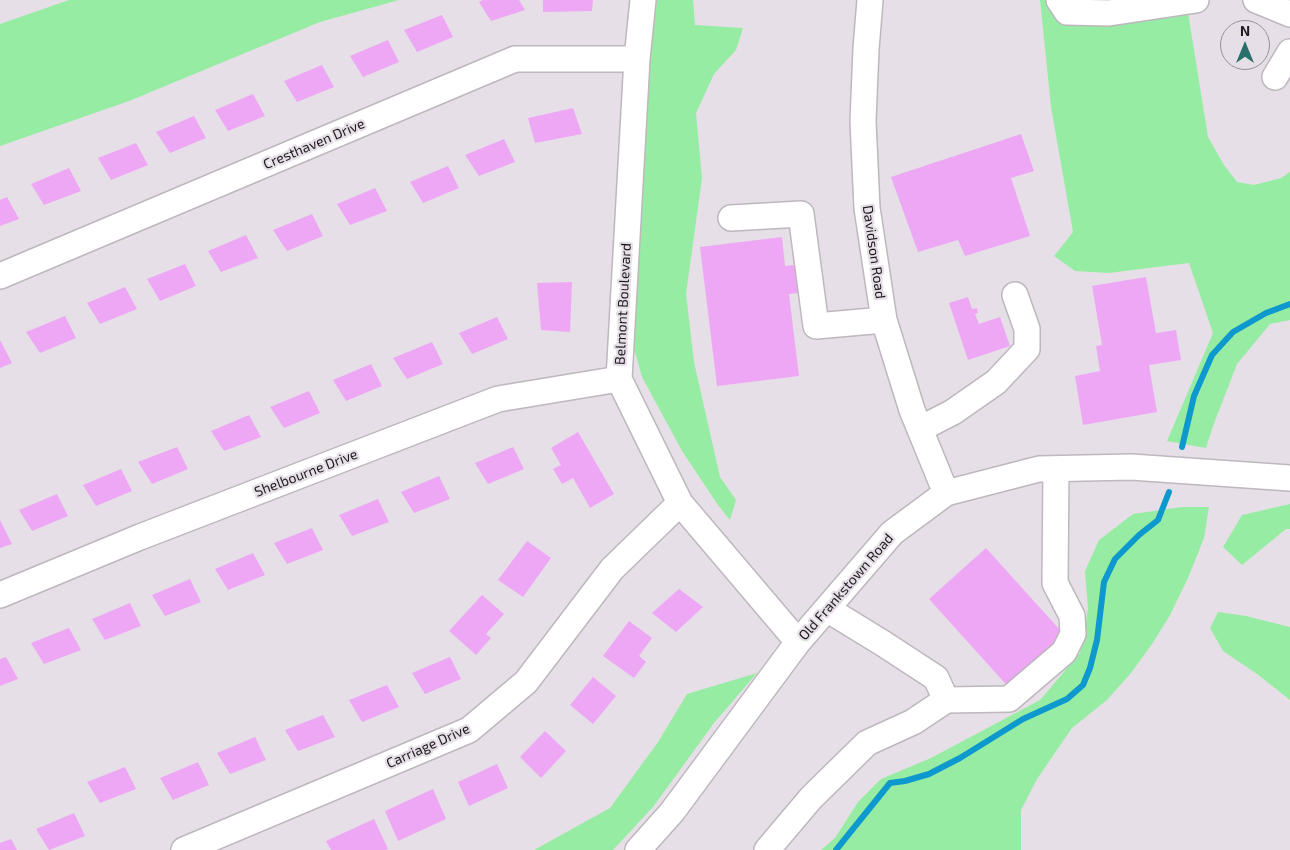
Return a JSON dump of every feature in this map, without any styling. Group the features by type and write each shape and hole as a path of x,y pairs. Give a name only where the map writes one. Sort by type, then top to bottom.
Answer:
{"street":[{"name":"Belmont Boulevard","path":"644,0 637,59 619,379 680,503 798,642"},
{"name":"Davidson Road","path":"870,0 863,131 867,208 884,320 912,410 946,493"},
{"path":"1060,0 1067,12 1109,13 1196,0"},
{"path":"1256,0 1290,14"},
{"path":"1275,77 1290,52"},
{"name":"Cresthaven Drive","path":"0,276 515,59 637,59"},
{"path":"731,218 802,214 816,326 884,320"},
{"path":"920,429 953,412 996,382 1027,348 1027,330 1015,295"},
{"name":"Shelbourne Drive","path":"0,595 140,537 498,399 619,379"},
{"name":"Old Frankstown Road","path":"638,850 672,812 798,642 892,533 946,493 1039,470 1056,469 1131,467 1290,478"},
{"path":"767,850 811,798 867,743 913,722 946,700 1008,699 1064,652 1073,634 1072,616 1055,583 1056,469"},
{"name":"Carriage Drive","path":"184,850 469,730 526,682 612,568 680,503"},
{"path":"827,609 936,678 946,700"}],"green space":[{"path":"69,0 399,0 320,22 129,101 0,146 0,24"},
{"path":"657,0 693,0 695,25 743,28 736,50 714,74 696,113 702,178 686,294 694,362 720,477 736,500 730,520 682,451 642,377 631,338 640,146"},
{"path":"1040,0 1186,0 1208,137 1224,165 1237,182 1254,185 1281,178 1290,172 1290,320 1270,324 1237,364 1206,448 1167,441 1213,333 1189,263 1109,273 1075,271 1054,256 1073,232 1051,107"},
{"path":"1290,504 1290,529 1286,529 1242,565 1223,547 1242,515"},
{"path":"1182,507 1209,507 1204,538 1188,578 1169,617 1131,673 1107,700 1072,728 1037,779 1021,810 1021,850 821,850 835,838 858,802 881,779 931,758 1040,700 1080,653 1088,609 1085,571 1099,540 1133,514"},
{"path":"1218,612 1246,616 1290,627 1290,700 1257,674 1223,651 1210,628"},
{"path":"757,673 714,723 653,807 613,850 534,850 610,808 658,742 687,694"}],"building":[{"path":"483,0 519,0 525,10 491,21 479,2"},
{"path":"543,0 593,0 592,11 543,12"},
{"path":"442,15 453,37 417,52 404,30"},
{"path":"388,40 399,62 363,77 350,56"},
{"path":"322,65 334,87 297,102 284,81"},
{"path":"253,94 265,116 228,131 215,110"},
{"path":"573,108 582,134 535,143 528,118"},
{"path":"194,116 206,138 170,153 156,132"},
{"path":"1021,134 1034,171 1011,178 1030,236 965,256 958,240 918,252 891,177"},
{"path":"504,139 515,162 479,176 465,155"},
{"path":"136,143 148,165 111,180 98,158"},
{"path":"448,166 459,188 423,203 410,182"},
{"path":"69,168 81,191 44,205 31,184"},
{"path":"375,188 387,211 350,225 337,204"},
{"path":"7,197 19,219 0,226 0,200"},
{"path":"312,214 323,236 287,251 273,230"},
{"path":"246,235 258,258 221,272 208,251"},
{"path":"782,237 785,266 795,265 798,293 789,294 799,376 717,386 700,247"},
{"path":"185,264 196,286 160,301 147,279"},
{"path":"1146,277 1156,333 1176,330 1181,360 1149,365 1157,412 1083,425 1075,376 1100,371 1096,346 1102,345 1092,286"},
{"path":"572,282 570,332 541,330 537,283"},
{"path":"125,287 137,309 100,324 87,303"},
{"path":"968,297 972,309 977,308 978,313 975,314 979,324 1000,317 1010,346 968,360 949,303"},
{"path":"65,316 76,338 40,353 26,332"},
{"path":"497,317 508,339 472,354 459,333"},
{"path":"0,340 12,363 0,368"},
{"path":"432,342 443,364 407,379 393,358"},
{"path":"371,364 382,386 346,401 333,380"},
{"path":"309,391 320,413 284,428 270,407"},
{"path":"249,415 261,437 224,451 211,431"},
{"path":"578,432 614,494 590,508 573,478 562,484 553,469 561,465 551,448"},
{"path":"177,447 188,469 152,484 138,462"},
{"path":"513,447 524,469 488,484 475,463"},
{"path":"121,469 132,491 96,506 83,485"},
{"path":"439,476 450,499 414,513 401,492"},
{"path":"57,494 68,516 32,531 19,510"},
{"path":"378,499 389,522 352,536 339,515"},
{"path":"0,520 12,544 0,548"},
{"path":"312,528 323,550 287,564 274,543"},
{"path":"527,541 551,558 523,597 498,580"},
{"path":"986,548 1069,640 1012,691 929,599"},
{"path":"253,553 265,575 228,590 215,569"},
{"path":"190,579 201,602 165,616 152,595"},
{"path":"679,589 703,607 676,632 652,613"},
{"path":"482,595 504,614 486,634 491,638 476,655 449,631"},
{"path":"130,603 141,626 105,640 92,619"},
{"path":"629,621 652,638 639,656 646,662 634,678 603,656"},
{"path":"69,628 81,650 44,664 31,643"},
{"path":"6,657 18,679 0,686 0,659"},
{"path":"450,657 461,679 425,694 412,673"},
{"path":"593,677 616,696 593,724 570,705"},
{"path":"387,685 399,707 362,722 349,700"},
{"path":"323,715 335,737 298,751 285,730"},
{"path":"545,731 566,751 541,778 520,757"},
{"path":"255,737 266,760 230,774 217,753"},
{"path":"198,762 209,785 173,800 160,778"},
{"path":"497,764 508,788 469,806 458,782"},
{"path":"125,767 136,789 100,803 87,782"},
{"path":"433,789 446,819 398,841 385,811"},
{"path":"74,813 85,836 49,850 36,829"},
{"path":"374,819 388,849 331,850 326,841"},
{"path":"11,839 17,850 0,850 0,843"}],"waterway":[{"path":"1182,447 1194,396 1212,355 1233,332 1266,313 1290,304"},
{"path":"836,850 890,783 929,774 960,758 1023,719 1067,699 1083,685 1090,668 1097,640 1104,582 1115,559 1139,535 1158,520 1169,492"}]}
